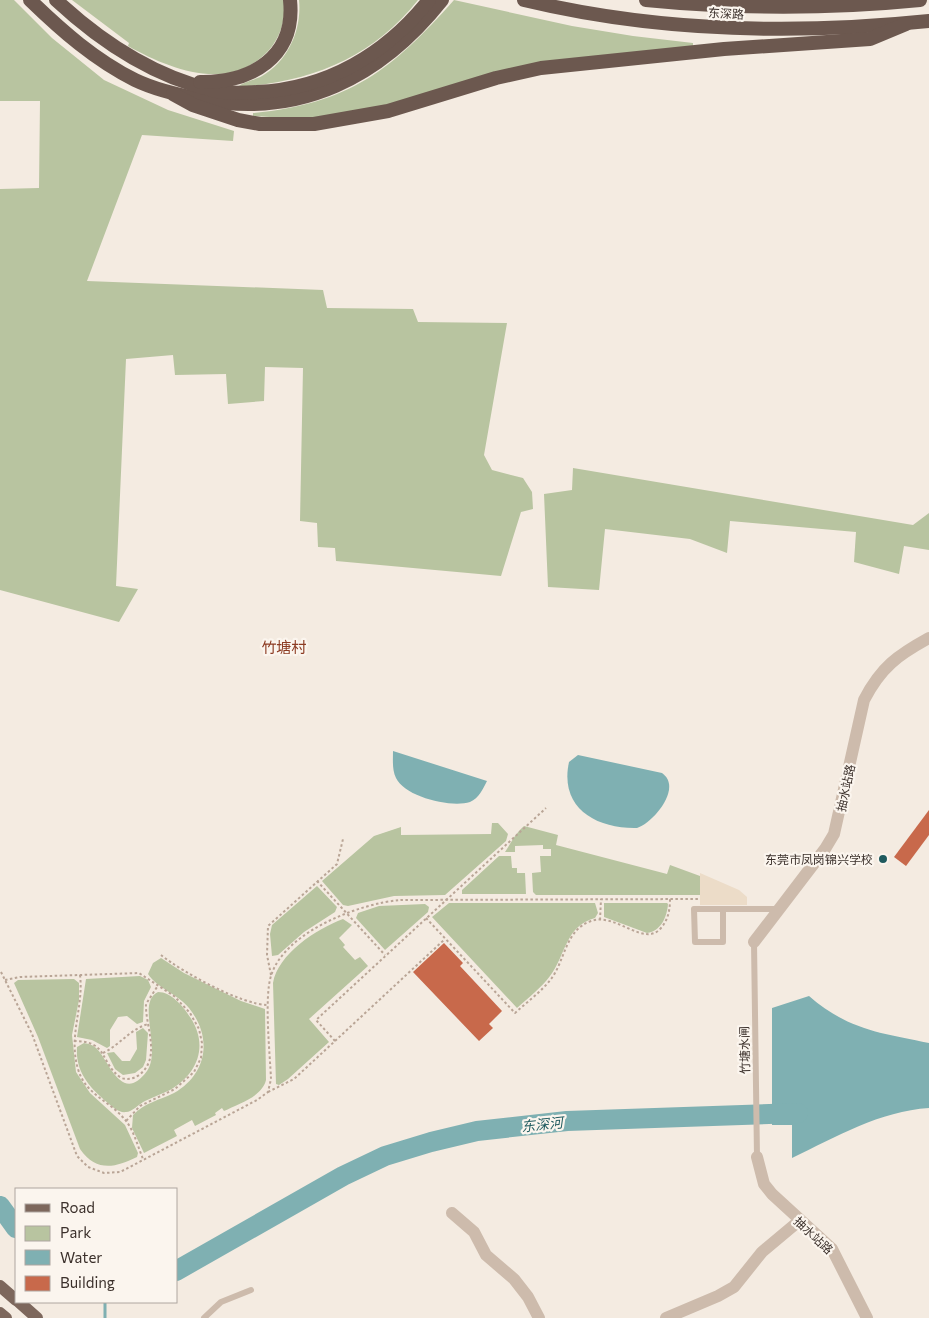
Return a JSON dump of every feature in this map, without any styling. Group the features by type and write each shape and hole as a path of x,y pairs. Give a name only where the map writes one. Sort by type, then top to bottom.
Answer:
{"highway":[{"path":"30,0 70,37 106,63 137,81 173,94 193,105 238,120 260,124 314,124 388,111 489,80 540,68 724,49 870,39 906,24"},
{"path":"56,0 116,47 178,80 214,91 232,92 270,92 297,88 323,80 355,65 417,22 442,0"},
{"path":"178,80 224,81 238,78 265,64 284,40 290,27 290,0"},
{"path":"173,94 211,101 251,104 290,101 309,96 361,74 393,52 417,22 428,0"},
{"name":"东深路","path":"524,0 606,17 718,28 793,29 906,24 929,21"},
{"name":"东深路","path":"646,0 720,6 793,7 920,0"}],"main road":[{"path":"0,1286 15,1299"},
{"path":"19,1303 37,1318"},
{"path":"0,1313 6,1318"}],"street":[{"name":"抽水站路","path":"754,942 825,849 834,834 864,700 874,680 888,663 929,638"},
{"name":"抽水站路","path":"757,1157 764,1184 832,1250 867,1318"},
{"path":"452,1214 474,1232 486,1255 514,1279 528,1297 539,1318"},
{"path":"666,1318 718,1296 734,1287 762,1252 800,1221"}],"lane":[{"path":"723,909 723,942 694,942 694,910 723,909 779,909"},
{"name":"竹塘水闸","path":"754,942 757,1157"},
{"path":"204,1318 221,1302 236,1294 251,1290"}],"path":[{"path":"335,1041 316,1020 546,808"},
{"path":"268,1092 271,1080 269,1005 271,975 267,955 268,926 336,864 343,839"},
{"path":"317,881 385,956"},
{"path":"600,899 600,920"},
{"path":"426,918 515,1014 550,980 560,963 569,940 579,928 588,922 600,920 621,924 642,934 651,934 664,924 669,914 670,899"},
{"path":"271,975 280,960 292,947 319,927 346,912 368,905 401,900 700,899"},
{"path":"1,972 32,1034 74,1150 82,1162 96,1171 112,1173 126,1169 294,1079 445,938"},
{"path":"161,955 184,971 243,1000 269,1005"},
{"path":"5,980 14,977 139,973 157,987 174,996 190,1012 200,1034 202,1053 194,1072 184,1083 140,1106 126,1121"},
{"path":"80,974 82,998 75,1024 74,1041 76,1063 82,1081 94,1095 126,1121 144,1161"},
{"path":"74,1041 91,1042 103,1053 118,1076 128,1080 136,1077 145,1069 149,1060 150,1035 146,1004 157,987"},
{"path":"103,1053 115,1047 134,1028 148,1024"}],"green space":[{"path":"0,0 14,0 52,38 104,80 168,110 234,131 233,141 142,135 87,281 323,290 327,308 413,309 418,322 507,323 484,455 492,470 523,478 532,492 533,509 521,512 501,576 336,561 335,548 318,547 317,523 300,521 303,368 265,367 264,401 228,404 226,374 175,375 173,355 126,359 116,586 138,589 119,622 0,590 0,189 39,188 40,101 0,101"},
{"path":"72,0 284,0 284,13 280,33 273,45 254,63 237,71 219,74 200,73 163,63 128,46 129,43"},
{"path":"299,0 418,0 381,37 360,52 338,63 315,73 290,79 238,87 271,70 286,53 298,22"},
{"path":"454,0 572,26 693,43 693,46 557,60 398,103 318,117 285,118 253,116 253,113 316,101 342,92 366,79 410,46"},
{"path":"573,468 913,525 929,513 929,550 904,546 899,574 854,562 856,532 730,521 727,553 690,539 605,529 599,590 548,587 544,494 572,490"},
{"path":"492,823 498,823 508,834 506,841 445,895 394,896 348,906 343,905 322,881 374,836 401,827 401,835 491,834"},
{"path":"524,826 558,835 556,845 667,874 670,865 700,876 700,895 536,895 533,892 532,873 541,872 540,856 551,856 551,849 543,849 543,845 515,846 515,852 505,852"},
{"path":"499,856 511,856 512,868 517,868 517,873 525,873 526,894 462,894 462,890"},
{"path":"317,886 337,907 335,912 304,932 278,955 272,956 270,934 272,925"},
{"path":"449,903 595,903 598,913 595,918 585,922 572,934 550,976 539,989 517,1008 432,917"},
{"path":"604,903 668,904 666,914 660,926 647,933 604,917"},
{"path":"425,904 429,907 428,912 385,950 356,918 358,913 379,906"},
{"path":"343,919 352,925 339,938 345,945 343,947 355,960 360,957 368,966 309,1019 329,1042 288,1079 279,1085 276,1084 273,983 276,972 290,953 310,936"},
{"path":"161,958 184,973 241,1001 265,1009 266,1080 260,1091 249,1099 224,1111 222,1108 215,1113 216,1115 195,1126 192,1120 174,1130 177,1136 144,1153 132,1128 133,1115 142,1107 174,1093 185,1085 200,1066 203,1055 204,1043 197,1019 184,1003 157,984 148,974 153,963"},
{"path":"140,976 148,980 151,987 144,1001 143,1022 137,1024 127,1016 118,1017 110,1030 110,1046 107,1048 92,1040 77,1037 86,979"},
{"path":"74,979 79,983 79,1000 72,1035 76,1072 90,1093 125,1125 138,1153 137,1157 121,1164 99,1165 93,1162 80,1149 38,1037 14,983 18,980"},
{"path":"158,992 172,997 190,1017 199,1038 198,1058 188,1076 180,1083 170,1090 145,1101 131,1111 121,1112 102,1098 85,1080 79,1065 77,1047 84,1043 95,1047 112,1071 124,1083 131,1084 138,1080 147,1071 151,1062 149,1005 152,997"},
{"path":"143,1028 148,1033 146,1060 143,1067 135,1073 123,1075 115,1069 107,1053 114,1052 122,1061 130,1061 137,1049 136,1032"}],"shaded area":[{"path":"700,873 739,890 747,897 747,905 700,905"}],"water":[{"path":"393,751 487,781 478,796 470,802 441,802 418,796 401,785 396,778 393,765"},
{"path":"578,755 662,773 668,779 668,796 651,819 637,828 608,825 595,820 584,813 575,803 570,792 567,778 569,762"},
{"path":"809,996 837,1016 851,1023 880,1033 929,1043 929,1108 893,1114 859,1126 792,1158 792,1125 772,1125 772,1008"}],"building":[{"path":"929,810 929,835 906,866 894,857"},
{"path":"444,943 463,963 460,966 502,1011 489,1024 493,1028 479,1041 413,972"}],"waterway":[{"name":"东深河","path":"178,1270 343,1176 385,1156 431,1142 477,1131 567,1121 798,1113"},
{"name":"东深河","path":"0,1206 15,1227"},
{"path":"105,1303 105,1318"}],"place":[{"name":"东莞市凤岗锦兴学校","path":"883,859"}],"district":[{"name":"竹塘村","path":"284,647"}]}
